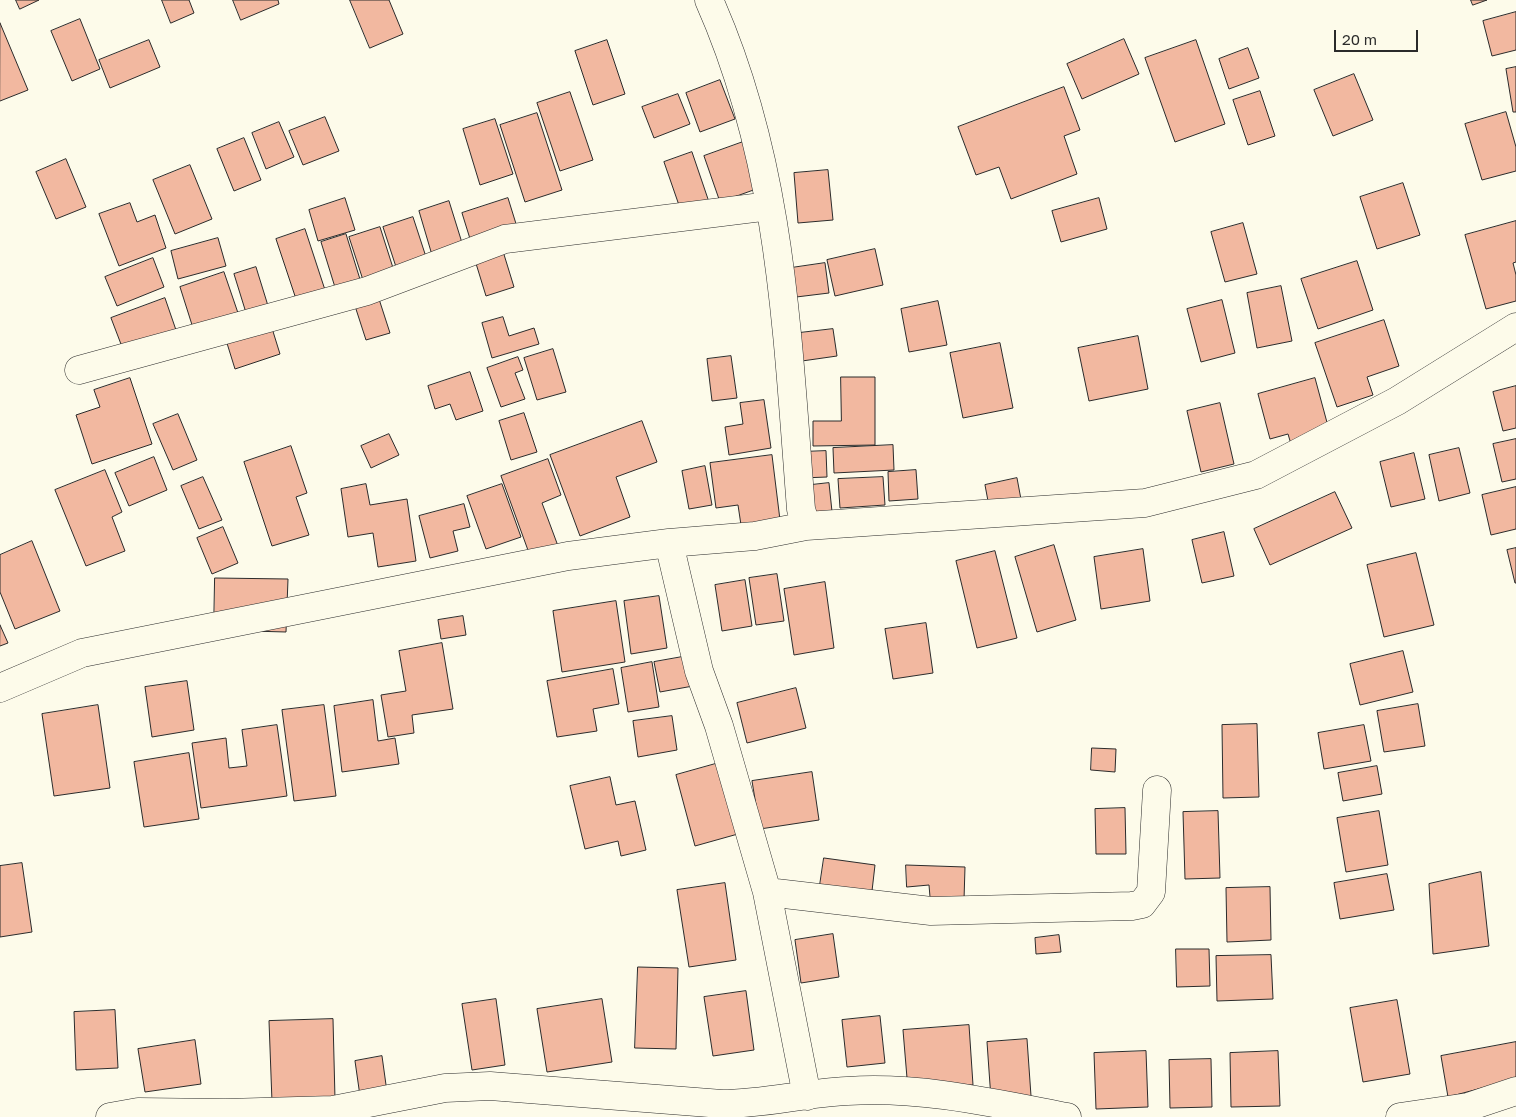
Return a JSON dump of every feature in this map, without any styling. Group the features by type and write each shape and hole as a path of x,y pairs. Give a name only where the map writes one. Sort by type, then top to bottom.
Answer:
{"street":[{"path":"709,0 740,77 753,119 766,178 786,316 801,509 806,526"},
{"path":"79,370 367,291 505,240 770,206"},
{"path":"0,688 82,653 568,556 669,543 756,536 806,526 1145,502 1256,475 1397,402 1516,327"},
{"path":"669,543 699,671 719,726 767,892 806,1096"},
{"path":"767,892 931,911 1132,906 1142,904 1152,892 1157,790"},
{"path":"110,1117 138,1112 226,1113 333,1110 445,1088 490,1086 722,1104 756,1104 846,1091 901,1091 956,1096 1067,1117"},
{"path":"1400,1117 1468,1107 1516,1091"}],"building":[{"path":"16,0 39,0 20,9"},
{"path":"162,0 189,0 194,13 171,23"},
{"path":"233,0 278,0 279,4 241,20"},
{"path":"350,0 389,0 403,34 370,48"},
{"path":"1471,0 1487,0 1473,5"},
{"path":"1516,12 1516,50 1492,56 1483,21"},
{"path":"80,19 100,69 72,81 51,31"},
{"path":"0,23 28,90 0,101"},
{"path":"1124,39 1139,74 1082,99 1067,64"},
{"path":"149,40 160,67 110,88 99,60"},
{"path":"607,40 625,94 593,105 575,51"},
{"path":"1196,40 1225,124 1175,142 1145,58"},
{"path":"1248,48 1259,78 1229,89 1219,59"},
{"path":"1516,67 1516,112 1513,112 1506,69"},
{"path":"1354,74 1373,120 1333,136 1314,90"},
{"path":"720,80 735,119 700,132 686,93"},
{"path":"1064,87 1080,130 1064,136 1077,174 1011,199 999,167 976,175 958,127"},
{"path":"1260,91 1275,136 1248,145 1233,100"},
{"path":"570,92 593,160 560,171 537,103"},
{"path":"678,94 690,124 654,138 642,107"},
{"path":"1506,112 1516,147 1516,171 1482,180 1465,124"},
{"path":"537,113 562,190 525,202 500,125"},
{"path":"325,117 339,151 303,165 289,131"},
{"path":"495,119 513,174 480,185 463,129"},
{"path":"279,122 294,157 266,169 252,133"},
{"path":"244,138 261,180 234,191 217,149"},
{"path":"743,142 759,188 720,202 704,156"},
{"path":"692,152 709,202 681,211 664,162"},
{"path":"66,159 86,207 56,219 36,172"},
{"path":"190,165 212,219 175,234 153,180"},
{"path":"828,170 833,220 798,223 794,173"},
{"path":"1403,183 1420,235 1377,249 1360,197"},
{"path":"345,198 355,230 318,241 309,210"},
{"path":"508,198 517,227 471,242 462,213"},
{"path":"1099,198 1107,229 1061,242 1052,211"},
{"path":"449,201 463,246 432,255 419,211"},
{"path":"130,203 137,222 155,215 166,248 119,266 99,214"},
{"path":"413,217 427,260 397,270 383,227"},
{"path":"1516,221 1516,262 1513,263 1516,275 1516,301 1486,309 1465,235"},
{"path":"1243,223 1257,274 1225,282 1211,232"},
{"path":"380,227 394,271 363,280 349,237"},
{"path":"305,229 326,293 297,302 276,239"},
{"path":"346,234 363,289 338,297 321,242"},
{"path":"218,238 226,266 178,279 171,251"},
{"path":"502,248 514,287 486,296 474,257"},
{"path":"875,249 883,285 835,296 827,260"},
{"path":"153,258 164,287 117,306 105,277"},
{"path":"1357,261 1373,310 1318,329 1301,279"},
{"path":"825,263 829,293 788,298 784,269"},
{"path":"256,267 269,309 247,316 234,274"},
{"path":"224,272 238,313 193,328 180,287"},
{"path":"1281,286 1292,341 1257,348 1247,293"},
{"path":"165,298 177,333 124,352 111,318"},
{"path":"379,299 390,333 366,340 355,306"},
{"path":"1222,300 1235,353 1201,362 1187,309"},
{"path":"938,301 947,345 909,352 901,309"},
{"path":"503,317 509,336 534,328 539,344 492,358 482,323"},
{"path":"1384,320 1399,366 1367,377 1373,395 1337,407 1315,343"},
{"path":"271,325 280,354 235,369 226,340"},
{"path":"833,329 837,356 802,361 799,333"},
{"path":"1138,336 1148,389 1089,401 1078,348"},
{"path":"1000,343 1013,408 963,418 950,353"},
{"path":"553,349 566,392 537,400 524,358"},
{"path":"731,356 737,398 712,401 707,359"},
{"path":"518,357 523,370 515,373 525,399 501,407 487,368"},
{"path":"470,372 483,411 456,420 450,404 435,409 428,386"},
{"path":"841,377 875,377 875,445 813,446 813,421 841,421"},
{"path":"130,378 152,444 92,464 76,415 100,407 94,390"},
{"path":"1315,378 1332,441 1293,451 1288,434 1270,439 1258,394"},
{"path":"1516,386 1516,428 1503,431 1493,392"},
{"path":"764,400 771,448 729,455 725,427 743,424 740,403"},
{"path":"1220,403 1234,464 1201,472 1187,411"},
{"path":"524,413 537,452 511,460 499,421"},
{"path":"178,414 197,460 173,470 153,424"},
{"path":"642,421 657,462 616,477 630,517 580,536 550,455"},
{"path":"389,434 399,455 371,468 361,446"},
{"path":"1516,439 1516,479 1502,482 1493,444"},
{"path":"893,445 894,470 834,473 833,448"},
{"path":"291,446 307,493 296,497 309,535 272,546 244,462"},
{"path":"1459,448 1470,493 1439,501 1429,455"},
{"path":"826,451 827,477 802,478 801,452"},
{"path":"1414,453 1425,499 1391,507 1380,462"},
{"path":"772,455 780,520 741,525 738,505 716,508 710,463"},
{"path":"154,457 167,490 129,506 115,473"},
{"path":"548,459 561,495 542,503 561,554 533,564 501,476"},
{"path":"705,466 712,505 689,509 682,471"},
{"path":"105,470 122,512 112,517 125,551 86,566 55,490"},
{"path":"916,470 918,499 889,501 888,472"},
{"path":"203,477 222,520 199,529 181,486"},
{"path":"883,477 885,505 840,508 838,479"},
{"path":"1017,478 1023,510 991,517 985,485"},
{"path":"829,483 833,521 806,524 802,486"},
{"path":"366,484 370,505 407,499 416,561 378,567 373,533 348,537 341,489"},
{"path":"502,484 521,537 486,549 467,496"},
{"path":"1516,487 1516,529 1491,535 1482,495"},
{"path":"1335,492 1352,528 1270,565 1254,529"},
{"path":"464,504 470,527 453,531 458,551 430,558 419,516"},
{"path":"223,527 238,563 212,574 197,538"},
{"path":"1224,532 1234,576 1202,583 1192,540"},
{"path":"32,541 60,611 15,629 0,592 0,555"},
{"path":"1054,545 1076,620 1037,632 1015,557"},
{"path":"1516,548 1516,583 1515,583 1507,550"},
{"path":"1143,549 1150,601 1101,609 1094,557"},
{"path":"995,551 1017,638 977,648 956,561"},
{"path":"1416,553 1434,625 1384,637 1367,565"},
{"path":"777,574 784,621 756,625 749,578"},
{"path":"215,578 288,579 286,632 214,630"},
{"path":"745,580 752,626 722,631 715,585"},
{"path":"825,582 834,648 794,655 784,589"},
{"path":"659,596 667,648 631,654 624,601"},
{"path":"616,601 625,662 562,672 553,611"},
{"path":"463,616 466,635 441,639 438,620"},
{"path":"926,623 933,673 893,679 885,629"},
{"path":"0,625 8,643 0,646"},
{"path":"442,643 453,709 412,715 414,733 388,737 381,695 406,691 399,651"},
{"path":"1403,651 1413,692 1360,705 1350,664"},
{"path":"699,654 704,684 660,692 654,662"},
{"path":"652,662 659,707 628,712 621,668"},
{"path":"613,669 619,704 593,709 597,731 557,737 547,681"},
{"path":"187,681 194,730 152,737 145,687"},
{"path":"796,688 806,728 747,743 737,703"},
{"path":"373,700 378,741 395,738 399,764 342,772 334,706"},
{"path":"1418,704 1425,746 1384,752 1377,711"},
{"path":"98,705 110,788 54,796 42,714"},
{"path":"324,705 336,796 294,801 282,710"},
{"path":"672,716 677,750 638,757 633,721"},
{"path":"1257,724 1259,797 1223,798 1222,725"},
{"path":"277,725 287,796 201,808 192,743 226,738 229,768 247,766 242,730"},
{"path":"1364,725 1371,761 1324,769 1318,733"},
{"path":"1092,748 1116,749 1115,772 1091,770"},
{"path":"189,753 199,819 144,827 134,762"},
{"path":"726,761 745,832 695,846 676,775"},
{"path":"1377,766 1382,794 1343,801 1338,773"},
{"path":"812,772 819,820 760,829 752,781"},
{"path":"610,777 616,805 635,801 646,850 621,856 618,841 585,849 570,786"},
{"path":"1125,808 1126,854 1096,854 1095,809"},
{"path":"1218,811 1220,878 1185,879 1183,812"},
{"path":"1379,811 1388,865 1346,872 1337,818"},
{"path":"824,858 875,865 872,891 820,885"},
{"path":"22,863 32,932 0,937 0,866"},
{"path":"906,865 965,867 964,900 931,909 929,885 907,887"},
{"path":"1481,872 1489,946 1433,954 1429,884"},
{"path":"1387,874 1394,910 1340,919 1334,883"},
{"path":"725,883 736,960 689,967 677,890"},
{"path":"1270,887 1271,940 1227,942 1226,888"},
{"path":"833,934 839,977 801,983 795,940"},
{"path":"1059,935 1061,952 1036,954 1035,938"},
{"path":"1176,949 1209,949 1210,986 1177,987"},
{"path":"1271,955 1273,999 1217,1001 1216,956"},
{"path":"638,967 678,968 676,1049 635,1048"},
{"path":"746,991 754,1050 713,1056 704,997"},
{"path":"496,999 505,1065 472,1070 462,1004"},
{"path":"602,999 612,1062 547,1072 537,1009"},
{"path":"1397,1000 1410,1074 1363,1082 1350,1008"},
{"path":"115,1010 118,1068 76,1070 74,1012"},
{"path":"880,1016 885,1063 847,1067 842,1020"},
{"path":"333,1019 335,1099 272,1102 269,1021"},
{"path":"969,1025 973,1085 908,1090 903,1030"},
{"path":"1027,1039 1031,1096 991,1099 987,1042"},
{"path":"195,1040 201,1084 145,1092 138,1049"},
{"path":"1516,1042 1516,1079 1448,1097 1441,1056"},
{"path":"1146,1051 1148,1107 1096,1109 1094,1053"},
{"path":"1278,1051 1280,1106 1231,1107 1230,1053"},
{"path":"382,1056 387,1092 360,1096 355,1061"},
{"path":"1211,1059 1212,1107 1170,1108 1169,1060"}]}
